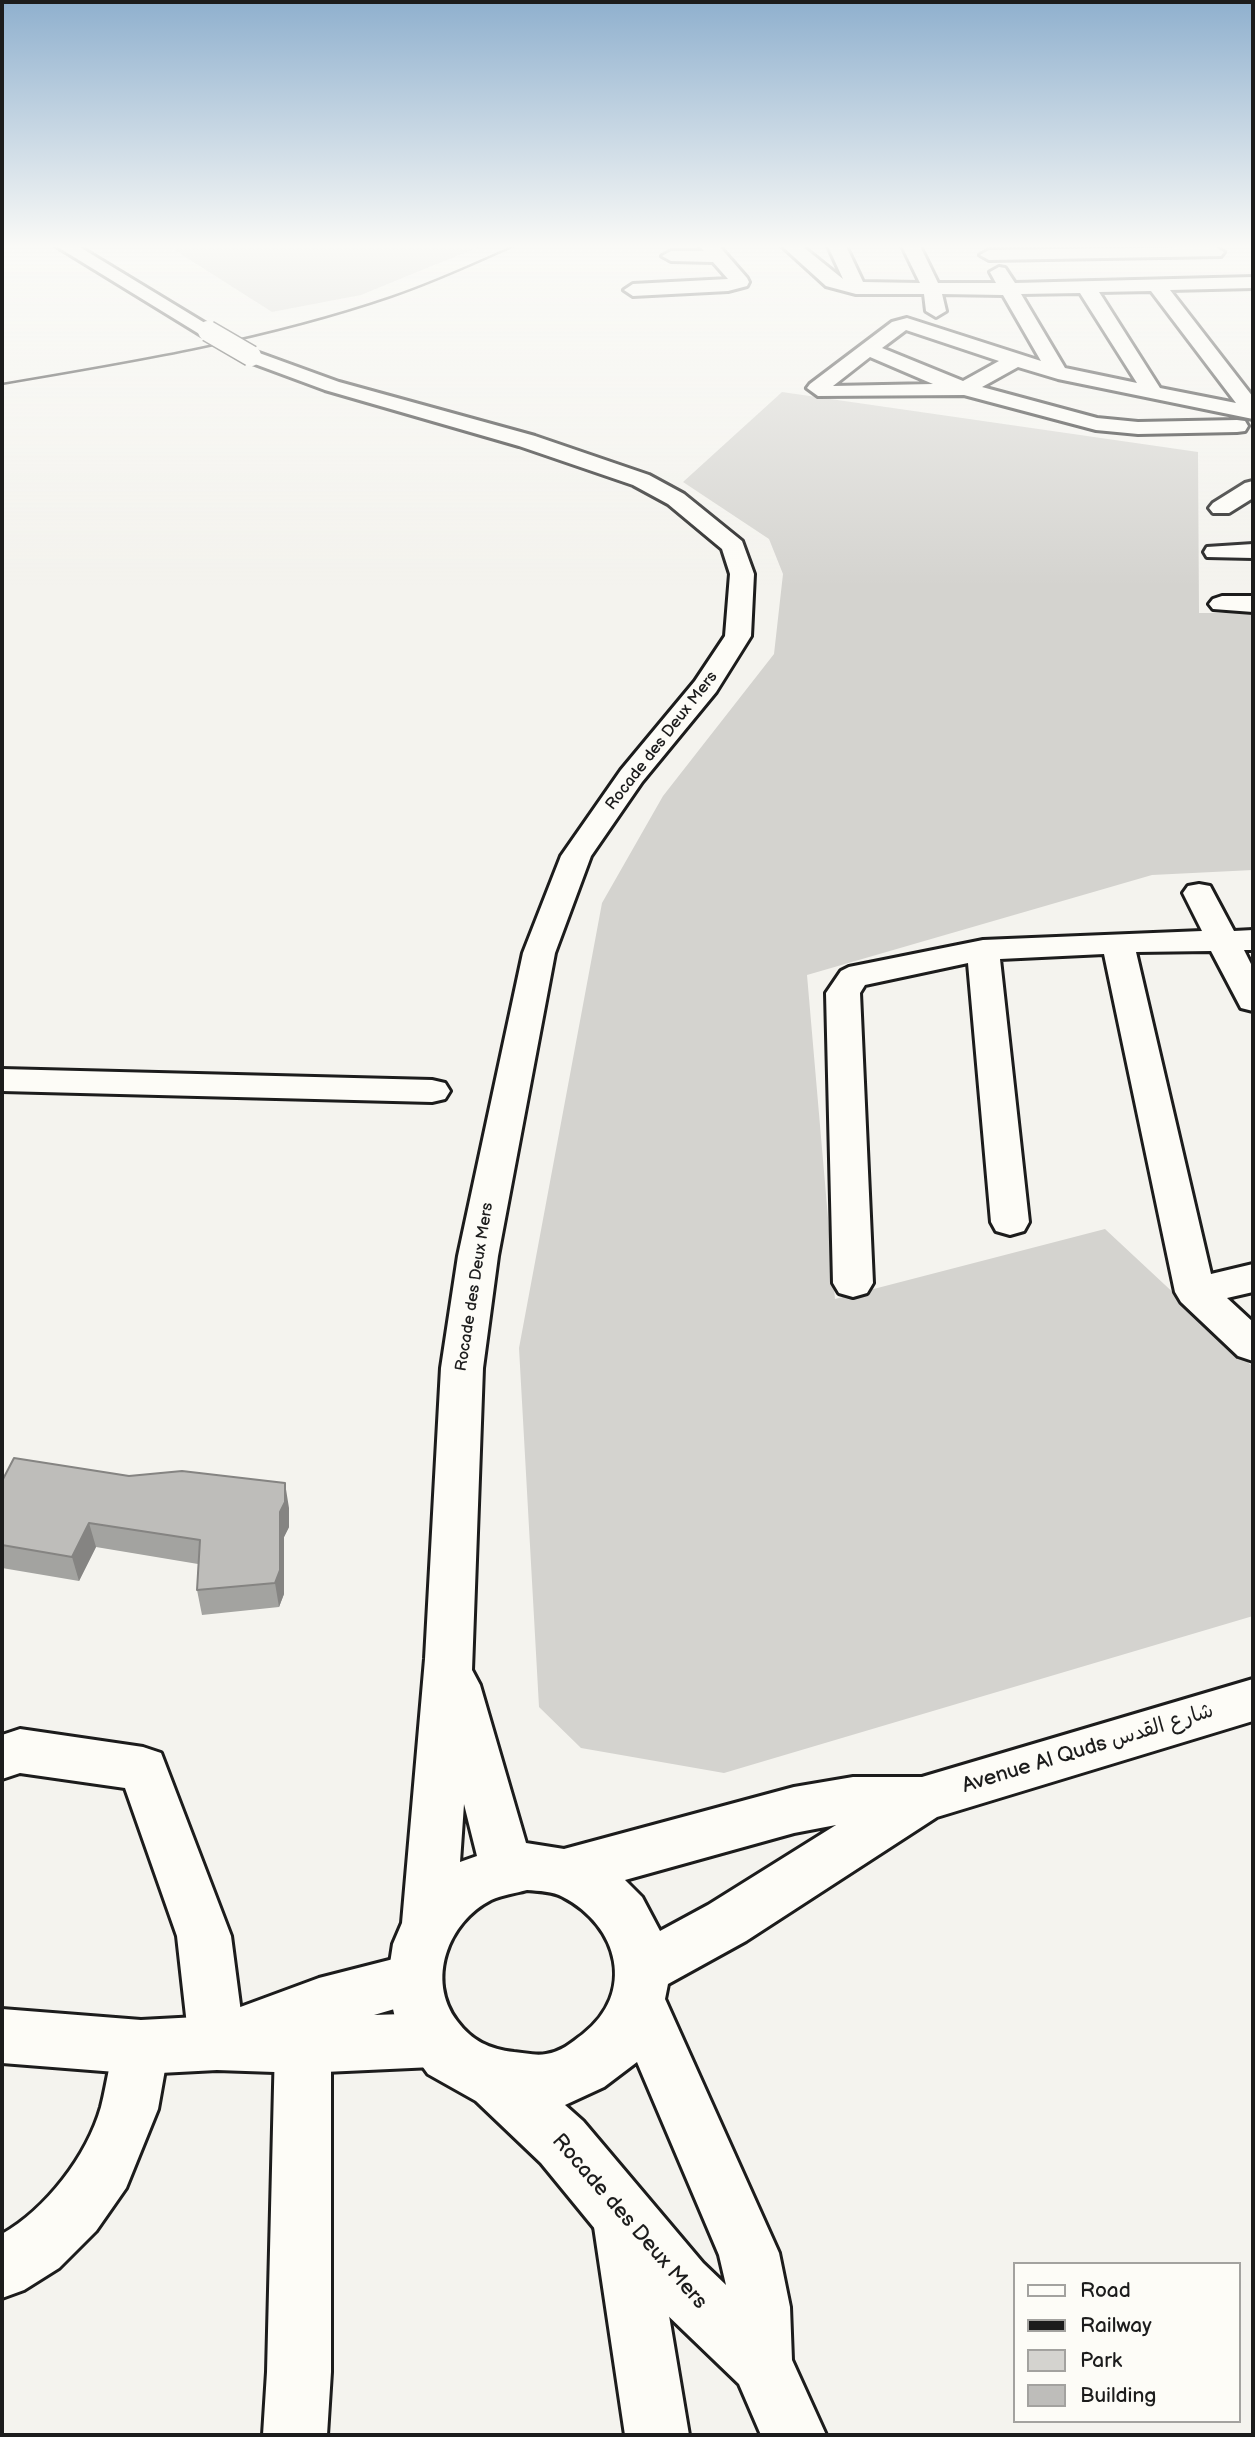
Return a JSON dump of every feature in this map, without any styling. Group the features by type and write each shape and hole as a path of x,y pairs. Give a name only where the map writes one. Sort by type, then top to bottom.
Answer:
{"main road":[{"name":"Rocade des Deux Mers","path":"261,360 332,386 560,451 641,480 676,499 733,546 742,574 740,626 733,646 706,686 631,776 576,856 539,953 478,1255 462,1368 449,1659 429,1923"},
{"path":"853,360 817,389 842,392 964,388 1015,360 1058,373 1154,394 1253,412"},
{"path":"894,360 964,388 1115,427 1253,426"},
{"path":"1050,360 1058,373"},
{"path":"1132,360 1154,394"},
{"path":"1213,360 1253,412"},
{"path":"1221,508 1253,488"},
{"path":"1216,552 1253,551"},
{"path":"1222,604 1253,604"},
{"path":"1199,892 1239,941 1253,1001"},
{"path":"853,1283 843,993 853,978 861,974 983,950 1118,943 1239,941"},
{"path":"1118,943 1195,1293 1253,1346"},
{"path":"983,950 1010,1222"},
{"path":"2,1080 432,1091"},
{"path":"1195,1293 1253,1278"},
{"name":"Rocade des Deux Mers","path":"449,1659 507,1868"},
{"name":"Avenue Al Quds شارع القدس","path":"641,1986 727,1923 922,1799 1253,1700"},
{"path":"2,1757 20,1751 143,1769 204,1936 217,2043"},
{"name":"Avenue Al Quds شارع القدس","path":"567,1872 794,1810 853,1800 922,1799"},
{"path":"548,1867 567,1872 599,1888 633,1927 641,1986 618,2041 584,2069 542,2083 497,2082 461,2066 433,2039 418,2011 412,1980 417,1951 429,1923 450,1898 476,1880 507,1868 548,1867"},
{"path":"217,2043 281,2015 345,1995 412,1980"},
{"name":"Rocade des Deux Mers","path":"641,1986 749,2253 759,2293 763,2329 761,2362"},
{"path":"2,2036 141,2047 217,2043 303,2046 433,2039"},
{"path":"295,2435 299,2372 303,2046"},
{"path":"2,2268 38,2247 75,2210 105,2167 129,2109 141,2047"},
{"name":"Rocade des Deux Mers","path":"497,2082 562,2142 681,2285 761,2362 794,2435"},
{"path":"622,2214 657,2435"}],"green space":[{"path":"782,392 1198,452 1199,613 1253,613 1253,870 1152,875 807,975 835,1299 1105,1229 1253,1367 1253,1616 724,1773 581,1748 539,1707 519,1348 602,903 663,796 774,654 783,574 769,539 683,482"}],"building":[{"path":"14,1458 129,1476 182,1471 285,1483 285,1502 280,1512 280,1570 275,1583 197,1590 200,1540 89,1523 72,1557 2,1545 2,1481"}],"railway":[{"path":"2,384 139,360"}]}
